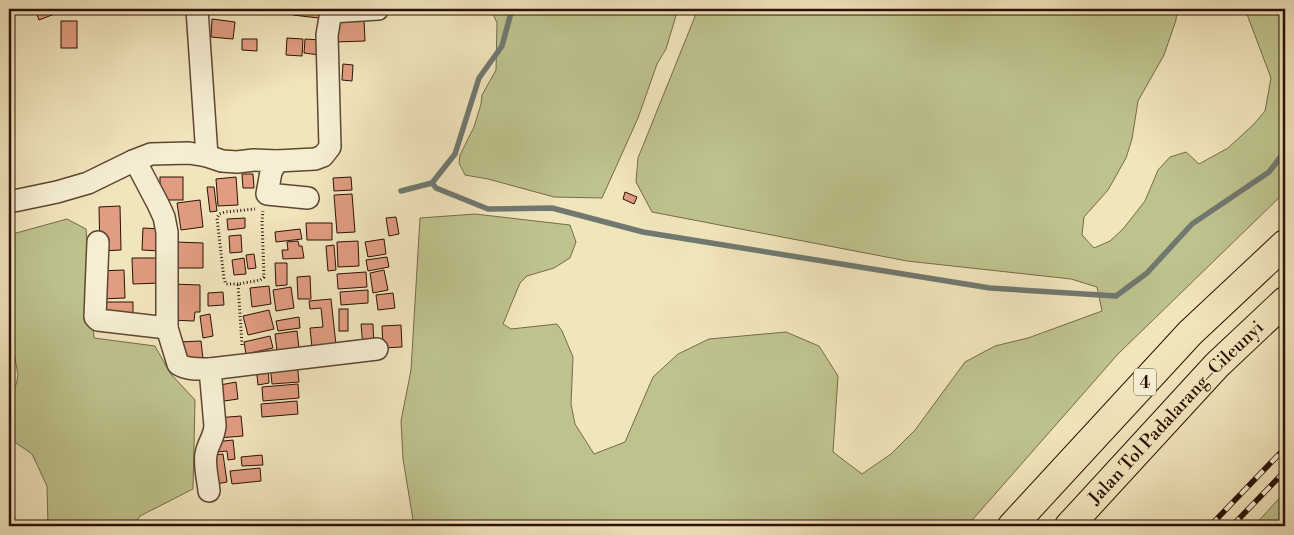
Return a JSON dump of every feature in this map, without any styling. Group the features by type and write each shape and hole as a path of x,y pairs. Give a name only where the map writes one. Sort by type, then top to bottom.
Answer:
{"highway":[{"name":"4","path":"1012,526 1190,334 1285,244"},
{"name":"Jalan Tol Padalarang–Cileunyi","path":"1069,526 1218,365 1285,301"}],"street":[{"path":"197,9 207,156"},
{"path":"272,172 323,156 330,147 328,36 331,10 378,9"},
{"path":"9,202 57,192 88,183 151,154 189,153 222,161 254,160 272,172"},
{"path":"135,163 164,217 167,232 167,328 178,364 188,368 210,369 378,349"},
{"path":"272,172 267,194 308,198"},
{"path":"98,242 95,317 102,322 167,328"},
{"path":"209,491 205,457 214,434 215,426 210,369"}],"path":[{"path":"264,208 262,220 264,277 260,280 238,284 226,284 224,279 217,218 219,214 225,212 264,208"},
{"path":"238,284 243,365"}],"green space":[{"path":"491,9 678,9 666,49 657,64 638,118 602,198 554,197 488,179 465,175 459,163 460,155 474,127 482,95 496,70 497,23"},
{"path":"698,9 1177,9 1176,20 1164,55 1138,101 1132,139 1126,158 1108,190 1084,217 1082,235 1094,248 1110,241 1123,229 1145,201 1158,170 1170,157 1186,152 1199,164 1228,148 1265,111 1271,78 1245,9 1285,9 1285,192 1118,354 967,526 414,526 403,459 401,421 411,370 420,218 475,214 570,225 576,242 570,258 554,268 527,276 520,283 503,324 511,329 557,324 562,331 573,357 571,404 575,424 594,454 625,442 653,377 678,354 709,339 786,332 819,346 838,376 833,452 862,474 891,454 915,430 965,362 995,346 1028,338 1102,311 1097,287 1071,279 907,261 652,212 636,182 638,158"},
{"path":"67,219 86,229 94,338 155,346 170,373 195,400 193,489 140,516 133,526 48,526 47,486 32,454 9,438 9,392 16,385 18,375 9,325 9,235"},
{"path":"1285,492 1285,526 1254,526"}],"building":[{"path":"35,9 55,9 57,13 39,20"},
{"path":"287,9 328,9 327,19 293,15 293,10"},
{"path":"212,19 235,22 233,39 211,37"},
{"path":"335,19 364,19 365,41 335,42"},
{"path":"61,21 77,21 77,48 61,48"},
{"path":"287,38 303,39 302,56 286,55"},
{"path":"242,39 257,39 257,51 242,50"},
{"path":"305,39 320,40 320,55 304,53"},
{"path":"343,64 353,65 352,81 342,80"},
{"path":"242,174 253,174 254,188 243,188"},
{"path":"160,177 183,177 183,200 160,200"},
{"path":"236,177 238,205 218,206 216,179"},
{"path":"351,177 352,190 334,191 333,178"},
{"path":"207,187 214,187 217,211 210,212"},
{"path":"625,192 637,197 634,204 623,199"},
{"path":"352,194 355,232 337,233 334,195"},
{"path":"200,200 203,227 181,230 177,203"},
{"path":"120,206 121,250 100,251 99,207"},
{"path":"396,217 399,234 389,236 386,218"},
{"path":"245,218 245,228 228,230 227,219"},
{"path":"306,223 332,223 332,240 307,240"},
{"path":"143,228 162,229 161,251 142,250"},
{"path":"300,229 302,239 276,242 275,232"},
{"path":"241,235 242,252 230,253 229,236"},
{"path":"384,239 386,254 368,257 365,242"},
{"path":"298,241 299,246 302,246 304,258 283,259 282,250 288,250 287,242"},
{"path":"358,241 359,266 338,267 337,242"},
{"path":"176,242 203,243 203,268 176,268"},
{"path":"334,245 336,270 328,271 326,246"},
{"path":"254,254 256,268 248,269 246,255"},
{"path":"387,257 389,267 368,271 366,260"},
{"path":"132,258 160,258 160,283 133,284"},
{"path":"244,258 246,274 234,275 232,260"},
{"path":"275,263 287,263 287,285 276,286"},
{"path":"124,270 125,298 101,299 99,271"},
{"path":"384,270 388,290 373,293 370,273"},
{"path":"366,272 367,287 338,289 337,274"},
{"path":"310,276 311,299 298,299 297,277"},
{"path":"172,284 200,285 200,312 195,312 194,321 171,320"},
{"path":"269,286 271,304 252,307 250,288"},
{"path":"291,287 294,308 276,311 273,290"},
{"path":"368,290 368,303 341,305 340,292"},
{"path":"223,292 224,305 208,306 208,293"},
{"path":"393,293 395,308 378,310 376,295"},
{"path":"331,299 336,345 312,348 310,328 323,327 321,308 310,309 309,301"},
{"path":"102,302 133,302 133,319 102,319"},
{"path":"339,309 348,309 348,331 339,331"},
{"path":"269,310 274,329 248,335 243,316"},
{"path":"210,314 213,336 203,338 200,316"},
{"path":"299,317 300,328 278,331 276,321"},
{"path":"361,324 373,324 374,347 363,347"},
{"path":"401,325 402,347 383,348 382,326"},
{"path":"297,331 299,348 277,351 275,334"},
{"path":"270,336 273,348 246,354 244,342"},
{"path":"201,341 203,359 180,361 179,342"},
{"path":"297,362 299,382 272,384 270,365"},
{"path":"268,366 269,383 258,385 256,367"},
{"path":"236,382 238,399 217,402 215,386"},
{"path":"298,384 299,398 263,401 262,387"},
{"path":"297,401 298,414 262,417 261,404"},
{"path":"241,416 243,436 218,438 216,418"},
{"path":"233,440 235,459 228,460 227,451 217,452 215,442"},
{"path":"223,454 227,482 211,485 207,456"},
{"path":"262,455 263,465 242,466 241,457"},
{"path":"260,468 261,481 232,484 230,471"}],"waterway":[{"path":"401,191 432,183 455,154 479,78 502,46 512,9"},
{"path":"432,183 436,188 488,209 552,208 643,232 990,288 1116,296 1147,273 1192,224 1269,172 1285,151"}],"railway":[{"path":"1210,526 1285,448"},
{"path":"1232,526 1285,471"}]}
